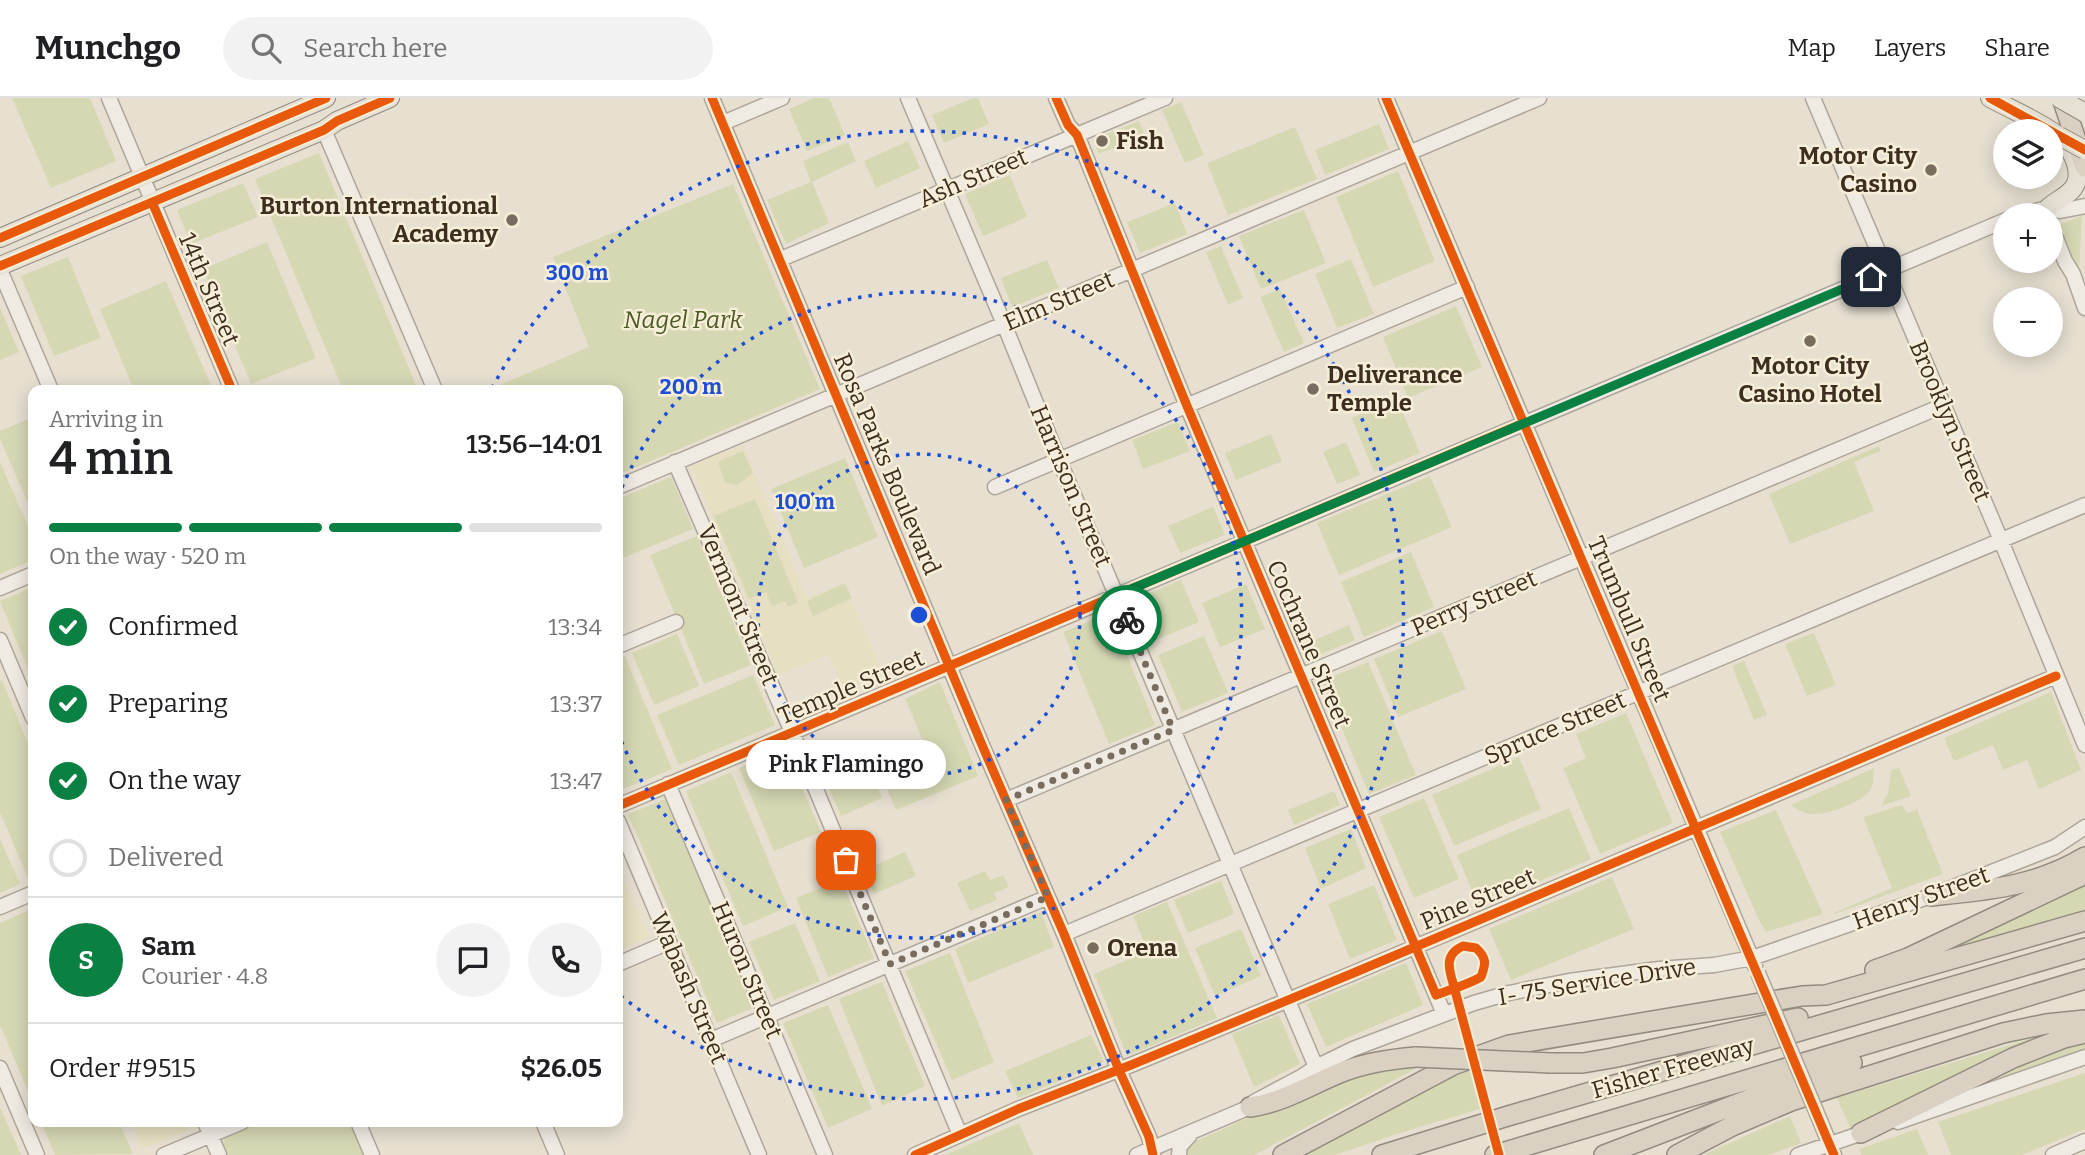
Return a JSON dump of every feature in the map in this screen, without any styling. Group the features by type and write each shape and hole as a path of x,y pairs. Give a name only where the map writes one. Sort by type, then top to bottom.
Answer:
{"highway":[{"path":"2060,98 2085,167"},
{"path":"1931,896 1994,889 2038,880 2085,857"},
{"path":"1802,996 1908,958 2085,874"},
{"path":"1283,1155 1434,1074 1499,1048 1550,1037 1802,996 1826,995 2085,921"},
{"name":"Fisher Freeway","path":"1382,1155 2085,948"},
{"name":"Fisher Freeway","path":"1495,1155 2085,979"},
{"path":"1604,1155 1807,1077 1944,1034 2026,997"},
{"path":"1250,1107 1267,1105 1354,1068 1381,1061 1416,1056 1583,1063 1822,1013 1835,1020"},
{"path":"1677,1155 1732,1126 1791,1101 2003,1033 2046,1024 2085,1020"},
{"path":"1861,1133 2013,1058 2064,1038 2085,1034"}],"main road":[{"path":"0,237 326,98"},
{"path":"0,268 324,130 374,102 390,98"},
{"path":"1990,98 2028,119"},
{"path":"2060,98 2085,113"},
{"path":"2063,138 2085,150"},
{"path":"2054,203 2076,185 2078,175 2075,160 2063,141"},
{"path":"100,195 112,197 116,201 117,208 113,219"}],"street":[{"name":"14th Street","path":"109,98 230,385"},
{"name":"Rosa Parks Boulevard","path":"712,98 1149,1137 1152,1152"},
{"path":"723,123 782,98"},
{"name":"Harrison Street","path":"908,98 1316,1067"},
{"name":"Cochrane Street","path":"1056,98 1068,125 1077,135 1187,406 1444,1014"},
{"name":"Ash Street","path":"781,259 1165,98"},
{"name":"Trumbull Street","path":"1387,98 1832,1150"},
{"name":"Elm Street","path":"623,485 1539,98"},
{"name":"Brooklyn Street","path":"1813,98 2085,745"},
{"path":"324,130 433,385"},
{"path":"2063,210 2084,206"},
{"name":"Temple Street","path":"623,804 1993,225"},
{"path":"2063,256 2073,274 2085,308"},
{"path":"0,268 49,385"},
{"path":"995,486 1467,288"},
{"name":"Perry Street","path":"1006,800 1942,406"},
{"name":"Vermont Street","path":"675,462 792,732 960,1135"},
{"name":"Spruce Street","path":"1064,934 2085,505"},
{"path":"0,588 28,576"},
{"path":"623,644 676,622"},
{"path":"0,640 28,706"},
{"name":"Pine Street","path":"915,1155 2056,676"},
{"name":"Huron Street","path":"668,784 825,1155"},
{"name":"Henry Street","path":"1752,958 1931,896 2055,847 2085,827"},
{"name":"Wabash Street","path":"623,833 759,1155"},
{"path":"0,907 28,895"},
{"path":"710,1040 1048,897"},
{"path":"623,962 669,942"},
{"name":"I- 75 Service Drive","path":"1138,1155 1152,1152 1250,1107 1254,1102 1316,1067 1377,1038 1509,993 1569,981 1714,965 1752,958"},
{"path":"1798,1155 1832,1150 1861,1133 1916,1117 2085,1057"},
{"path":"0,1068 37,1155"},
{"path":"360,1127 372,1155"},
{"path":"545,1127 557,1155"},
{"path":"164,1155 208,1128 219,1155"},
{"path":"1179,1155 1180,1146 1193,1132"},
{"path":"2053,1155 2085,1141"}],"shaded area":[{"path":"743,445 807,598 845,583 883,674 844,690 828,655 778,675 691,466"},
{"path":"623,878 649,938 623,949"},
{"path":"133,1127 188,1127 189,1130 142,1149"}],"green space":[{"path":"12,98 90,98 116,161 51,188"},
{"path":"814,98 829,98 845,135 807,151 789,109"},
{"path":"978,98 989,124 944,143 932,115"},
{"path":"1181,102 1204,155 1185,163 1162,110"},
{"path":"1139,121 1145,135 1099,154 1093,140"},
{"path":"1379,124 1389,149 1325,175 1315,150"},
{"path":"1295,127 1317,179 1228,215 1207,163"},
{"path":"908,141 920,168 876,188 864,161"},
{"path":"848,142 856,161 812,182 829,223 786,244 767,200 811,182 803,161"},
{"path":"319,153 416,385 341,385 255,179"},
{"path":"1398,171 1435,261 1373,287 1336,197"},
{"path":"1010,175 1027,217 983,236 965,194"},
{"path":"243,183 258,217 191,244 177,210"},
{"name":"Nagel Park","path":"733,184 820,389 623,473 623,385 500,385 589,347 553,257"},
{"path":"1175,203 1187,234 1140,253 1127,222"},
{"path":"1304,210 1326,263 1261,289 1239,236"},
{"path":"2082,216 2079,270 2071,261 2063,239 2063,223"},
{"path":"267,242 316,358 251,384 203,269"},
{"path":"1221,246 1243,298 1228,305 1206,252"},
{"path":"68,257 101,338 54,356 21,276"},
{"path":"1351,259 1374,314 1337,328 1315,274"},
{"path":"1047,260 1059,288 1012,307 1001,278"},
{"path":"166,281 211,385 132,385 100,309"},
{"path":"1280,289 1304,343 1284,352 1260,297"},
{"path":"1456,306 1482,367 1408,398 1383,337"},
{"path":"0,308 19,352 0,360"},
{"path":"1397,399 1420,453 1374,472 1352,418"},
{"path":"28,419 28,503 0,439 0,431"},
{"path":"1178,422 1190,451 1143,469 1132,440"},
{"path":"1271,434 1282,461 1236,480 1225,453"},
{"path":"1346,442 1360,475 1337,484 1323,452"},
{"path":"1879,446 1881,451 1854,462 1874,511 1790,544 1769,494"},
{"path":"743,451 753,473 737,485 725,483 718,462"},
{"path":"845,458 878,537 804,568 771,489"},
{"path":"0,462 28,526 28,562 0,574"},
{"path":"1430,476 1452,527 1339,575 1317,523"},
{"path":"671,477 693,529 623,558 623,497"},
{"path":"755,499 798,602 788,607 785,601 772,606 766,592 749,599 714,516"},
{"path":"1213,507 1225,535 1180,553 1168,526"},
{"path":"697,536 751,665 704,684 650,555"},
{"path":"1411,552 1434,607 1364,637 1341,582"},
{"path":"1181,580 1199,622 1153,641 1135,599"},
{"path":"845,583 852,598 813,616 807,601"},
{"path":"1246,584 1265,629 1220,647 1202,603"},
{"path":"28,589 28,669 0,601"},
{"path":"1110,613 1155,725 1109,744 1063,632"},
{"path":"1349,625 1355,640 1312,658 1306,644"},
{"path":"1442,631 1466,689 1398,717 1374,659"},
{"path":"1814,633 1836,685 1807,696 1785,644"},
{"path":"677,634 699,686 654,705 632,653"},
{"path":"1204,636 1228,693 1182,712 1158,655"},
{"path":"625,656 672,769 623,789"},
{"path":"1744,661 1767,715 1754,720 1732,666"},
{"path":"1368,662 1416,775 1369,794 1322,681"},
{"path":"753,675 775,725 679,765 657,715"},
{"path":"2,680 28,744 28,879 0,812"},
{"path":"940,682 978,776 896,810 883,780 931,759 905,699"},
{"path":"2051,692 2081,770 2039,789 2027,760 2003,770 1993,745 1954,761 1944,738"},
{"path":"1626,713 1673,823 1600,854 1563,768 1586,758 1576,734"},
{"path":"785,748 821,832 774,851 739,768"},
{"path":"1519,757 1541,809 1454,846 1432,795"},
{"path":"869,767 882,798 841,816 827,784"},
{"path":"1874,768 1871,789 1862,798 1846,806 1813,814 1791,805"},
{"path":"1899,768 1911,796 1881,806 1888,793 1891,770"},
{"path":"731,772 788,907 743,926 686,791"},
{"path":"1334,791 1340,805 1294,825 1288,810"},
{"path":"668,798 755,1007 717,1023 628,814"},
{"path":"1424,798 1459,879 1414,898 1379,817"},
{"path":"1902,805 1907,813 1917,810 1943,874 1835,914 1892,888 1863,817"},
{"path":"1569,808 1591,859 1479,907 1457,855"},
{"path":"1776,810 1823,914 1766,932 1720,832"},
{"path":"1351,829 1366,868 1321,889 1305,848"},
{"path":"0,839 20,884 0,893"},
{"path":"905,852 916,876 874,894 864,870"},
{"path":"985,871 990,880 1003,875 1009,887 994,893 997,900 970,911 957,883"},
{"path":"1612,877 1634,929 1511,980 1489,929"},
{"path":"2085,878 2085,915 1927,960"},
{"path":"841,880 874,958 828,977 796,898"},
{"path":"1221,881 1234,914 1188,933 1174,900"},
{"path":"1374,885 1397,940 1350,959 1328,904"},
{"path":"1167,902 1217,1018 1127,1056 1094,974 1148,951 1133,916"},
{"path":"28,910 28,1091 0,1025 0,923"},
{"path":"1041,912 1054,947 968,983 955,949"},
{"path":"795,923 820,981 774,1000 749,942"},
{"path":"1241,929 1261,976 1215,996 1195,948"},
{"path":"950,953 994,1062 952,1080 905,971"},
{"path":"1406,963 1423,1005 1326,1047 1307,1004"},
{"path":"882,982 925,1086 882,1106 839,999"},
{"path":"828,1005 872,1109 828,1128 783,1023"},
{"path":"1279,1015 1300,1064 1254,1087 1232,1034"},
{"path":"1091,1035 1104,1062 1018,1098 1005,1071"},
{"path":"2032,1038 2033,1042 1850,1128 1837,1098"},
{"path":"2085,1042 2085,1051 1959,1093 2046,1052"},
{"path":"1432,1060 1254,1155 1186,1155 1189,1146 1194,1142 1340,1077"},
{"path":"1472,1065 1483,1108 1335,1155 1295,1155"},
{"path":"2085,1073 2085,1129 2022,1155 1951,1155 1938,1122"},
{"path":"0,1107 21,1155 0,1155"},
{"path":"1790,1116 1801,1143 1769,1155 1703,1155"},
{"path":"1019,1123 1033,1155 945,1155"},
{"path":"43,1127 121,1127 133,1154 55,1155"},
{"path":"247,1127 354,1127 366,1155 223,1155 219,1145 225,1142 223,1137"},
{"path":"1917,1129 1928,1155 1861,1155 1859,1149"}],"cycle path":[{"path":"0,238 326,98"},
{"path":"0,266 324,130 337,121 390,98"},
{"path":"712,98 1149,1137 1153,1155"},
{"path":"1056,98 1068,125 1077,135 1187,406 1436,995 1454,989 1459,987 1465,985 1481,977 1484,958 1476,948 1463,946 1453,953 1449,966 1451,977 1453,983 1499,1155"},
{"path":"1386,98 1834,1155"},
{"path":"1990,98 2085,150"},
{"path":"152,202 230,385"},
{"path":"623,804 1524,423"},
{"path":"915,1155 1018,1109 1351,974 2056,676"}],"way so far":[{"path":"846,860 890,964 1048,897 1006,800 1173,730 1127,620"}],"place":[{"name":"Fish","path":"1102,141"},
{"name":"Motor City Casino","path":"1931,170"},
{"name":"Burton International Academy","path":"512,220"},
{"name":"Motor City Casino Hotel","path":"1810,341"},
{"name":"Deliverance Temple","path":"1313,389"},
{"name":"Pink Flamingo","path":"846,860"},
{"name":"Orena","path":"1093,948"}],"route":[{"path":"1127,620 1117,595 1871,277"}]}
